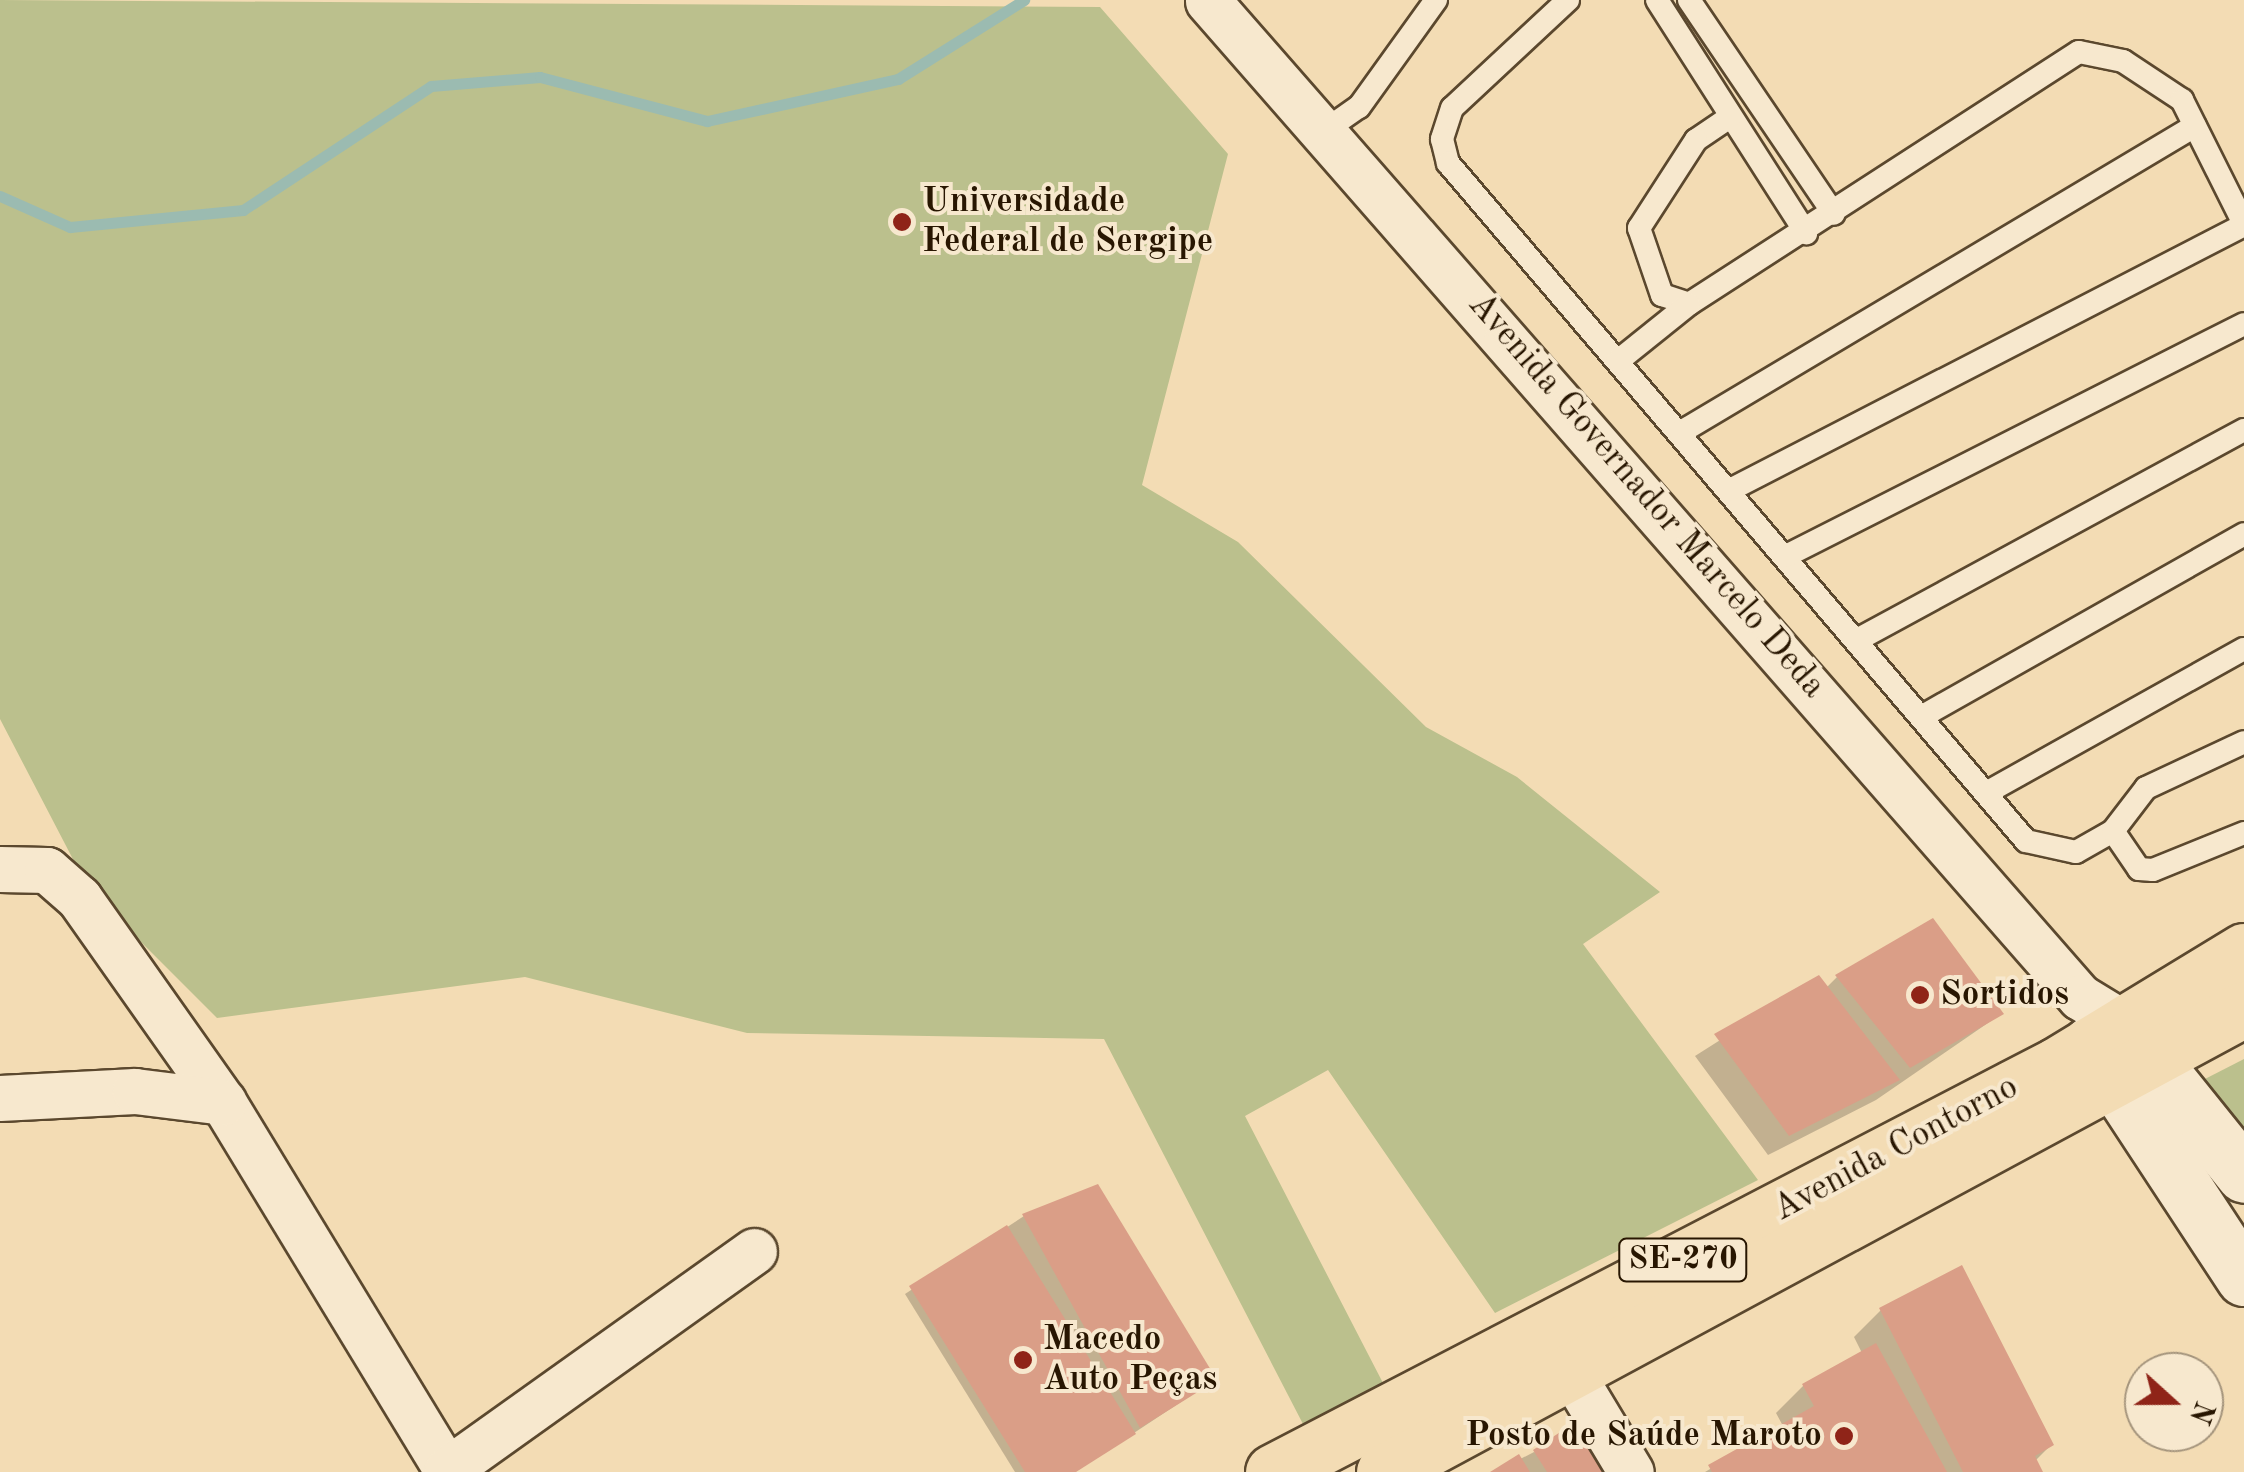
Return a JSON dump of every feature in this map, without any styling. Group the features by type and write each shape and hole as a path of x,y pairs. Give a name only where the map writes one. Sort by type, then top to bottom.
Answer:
{"main road":[{"name":"Avenida Contorno","path":"1384,1472 1572,1374 2111,1041 2244,952"},
{"name":"Avenida Contorno","path":"1273,1472 2111,1041 2244,1009"},
{"path":"2111,1041 2244,1175"},
{"path":"2111,1041 2244,1278"}],"street":[{"name":"Avenida Governador Marcelo Deda","path":"1208,0 1327,129 2111,1041"},
{"path":"0,868 47,870 68,884 224,1102 447,1471 754,1251"},
{"path":"0,1098 136,1091 224,1102"},
{"path":"1572,1374 1632,1472"}],"lane":[{"path":"1327,129 1358,107 1436,0"},
{"path":"1568,0 1452,108 1442,139 1448,164 1681,432 2026,841 2047,851 2076,852 2114,832 2146,788 2244,742"},
{"path":"1657,0 1806,233"},
{"path":"1688,0 1834,214"},
{"path":"1618,361 1689,304 1806,233 2079,52 2123,61 2182,100 2244,224 1730,490"},
{"path":"1689,304 1662,295 1639,228 1696,140 1730,117"},
{"path":"1681,432 2195,126"},
{"path":"1786,556 2244,324"},
{"path":"1857,640 2244,430"},
{"path":"1921,717 2244,534"},
{"path":"1986,793 2244,649"},
{"path":"2114,832 2139,869 2153,870 2244,833"}],"green space":[{"path":"0,0 1100,7 1228,154 1142,485 1238,542 1426,727 1517,777 1660,892 1583,944 1758,1180 1495,1313 1328,1070 1245,1116 1383,1383 1303,1424 1104,1039 747,1033 525,977 217,1018 89,890 0,719"},
{"path":"2244,1059 2244,1130 2203,1080"}],"building":[{"name":"Sortidos","path":"1933,918 2004,1014 1910,1068 1835,975"},
{"path":"1819,975 1900,1080 1789,1136 1714,1034"},
{"path":"1098,1184 1217,1380 1140,1428 1022,1214"},
{"name":"Macedo Auto Peças","path":"1007,1225 1136,1434 1076,1472 1025,1472 909,1286"},
{"path":"1962,1265 2054,1445 2035,1456 2043,1472 1963,1472 1879,1308"},
{"name":"Posto de Saúde Maroto","path":"1876,1343 1947,1472 1712,1472 1708,1465 1814,1406 1802,1384"},
{"path":"1574,1423 1605,1472 1547,1472 1533,1450"},
{"path":"1519,1454 1530,1472 1490,1472"}],"waterway":[{"path":"0,196 70,227 243,210 431,86 540,77 707,121 898,79 1024,0"}],"place":[{"name":"Universidade Federal de Sergipe","path":"902,222"},
{"name":"Sortidos","path":"1920,995"},
{"name":"Macedo Auto Peças","path":"1023,1360"},
{"name":"Posto de Saúde Maroto","path":"1844,1436"}]}
